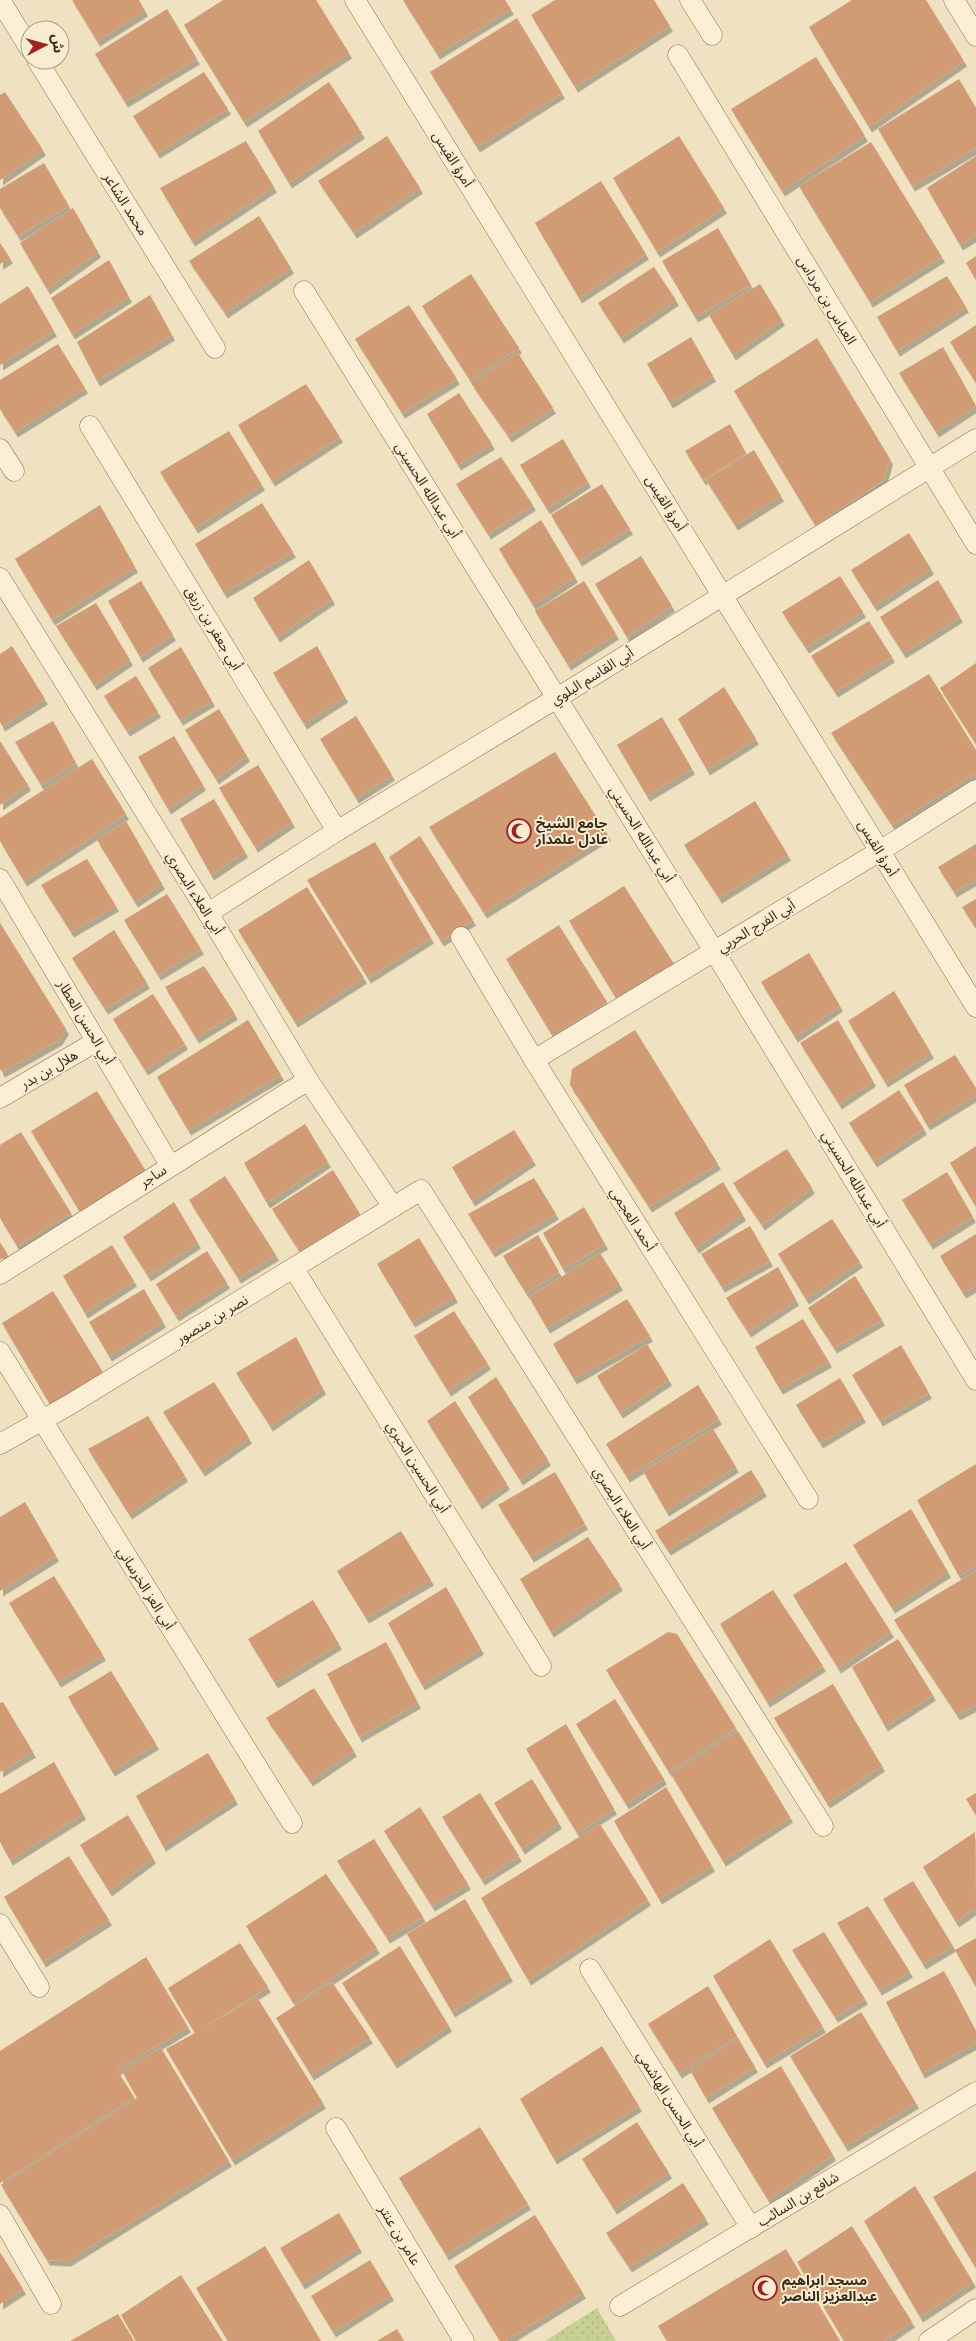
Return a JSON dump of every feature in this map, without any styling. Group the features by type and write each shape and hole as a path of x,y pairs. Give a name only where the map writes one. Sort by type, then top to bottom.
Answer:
{"street":[{"path":"0,0 20,33"},
{"name":"أمرؤ القيس","path":"355,0 976,1007"},
{"path":"690,0 712,35"},
{"path":"954,0 976,36"},
{"name":"العباس بن مرداس","path":"678,55 976,544"},
{"name":"محمد الشاعر","path":"43,70 215,348"},
{"name":"أبي عبدالله الحسيني","path":"304,291 714,951 976,1380"},
{"name":"أبي جعفر بن زريق","path":"90,426 337,830"},
{"name":"أبي القاسم البلوي","path":"208,913 337,830 557,698 976,438"},
{"path":"0,449 14,471"},
{"name":"أبي العلاء البصري","path":"0,578 208,913 308,1080 393,1207"},
{"name":"أبي الفرج الحربي","path":"534,1060 880,851 976,790"},
{"name":"أبي الحسن العطار","path":"0,879 170,1165"},
{"name":"أحمد العجمي","path":"461,937 534,1060 808,1499"},
{"name":"هلال بن بدر","path":"0,1098 97,1041"},
{"name":"ساجر","path":"0,1274 170,1165 308,1080"},
{"name":"أبي العلاء البصري","path":"422,1190 824,1826"},
{"name":"نصر بن منصور","path":"0,1444 69,1405 422,1190"},
{"name":"أبي الحسين الحبري","path":"294,1268 541,1666"},
{"name":"أبي العز الخرساني","path":"0,1352 292,1823"},
{"path":"0,1924 39,1987"},
{"name":"أبي الحسن الهاشمي","path":"590,1969 751,2228"},
{"name":"شافع بن السائب","path":"620,2306 976,2092"},
{"name":"عامر بن عنتر","path":"336,2128 464,2341"},
{"path":"0,2215 52,2304"},
{"path":"929,2341 976,2309"}],"green space":[{"path":"597,2308 616,2341 545,2341"}],"building":[{"path":"72,0 139,0 145,11 97,41"},
{"path":"223,0 316,0 349,53 244,122 184,25"},
{"path":"403,0 505,0 511,9 437,54"},
{"path":"555,0 654,0 670,26 575,87 531,15"},
{"path":"852,0 926,0 964,61 869,127 809,27"},
{"path":"167,9 197,59 125,102 95,54"},
{"path":"517,18 562,93 477,147 430,72"},
{"path":"816,57 865,136 782,191 731,109"},
{"path":"204,72 228,109 157,153 133,116"},
{"path":"959,79 976,108 976,148 912,186 878,129"},
{"path":"329,82 362,133 289,183 258,131"},
{"path":"5,92 43,150 0,180 0,95"},
{"path":"387,136 420,188 354,233 318,181"},
{"path":"679,136 724,208 657,252 613,178"},
{"path":"246,141 274,187 192,241 160,188"},
{"path":"871,142 942,257 870,302 799,186"},
{"path":"976,156 976,235 960,245 927,188"},
{"path":"44,163 69,206 18,236 0,208 0,189"},
{"path":"601,181 646,254 579,298 535,223"},
{"path":"73,208 98,252 47,289 20,243"},
{"path":"259,216 291,268 225,313 189,261"},
{"path":"718,228 751,285 695,317 662,261"},
{"path":"0,243 10,258 0,264"},
{"path":"976,256 976,280 966,263"},
{"path":"109,260 129,297 72,334 51,298"},
{"path":"654,267 676,300 621,338 598,303"},
{"path":"471,274 519,348 470,380 422,306"},
{"path":"947,276 966,307 897,351 877,317"},
{"path":"760,284 782,320 733,355 709,315"},
{"path":"28,286 54,331 0,365 0,304"},
{"path":"150,295 172,335 97,381 77,342"},
{"path":"409,305 457,379 402,413 355,339"},
{"path":"976,325 976,383 950,342"},
{"path":"691,337 713,376 670,403 647,364"},
{"path":"817,338 890,459 884,480 815,525 734,391"},
{"path":"58,344 85,388 15,432 0,409 0,380"},
{"path":"943,347 976,406 936,432 899,373"},
{"path":"518,353 553,408 509,437 471,383"},
{"path":"306,384 340,437 272,481 238,425"},
{"path":"459,393 492,444 458,465 427,414"},
{"path":"730,424 746,453 703,480 685,451"},
{"path":"229,431 262,485 195,528 160,472"},
{"path":"563,439 588,482 547,509 520,465"},
{"path":"754,450 781,496 735,525 706,480"},
{"path":"501,457 533,505 488,534 456,484"},
{"path":"602,484 630,529 579,561 551,515"},
{"path":"262,503 293,552 224,593 195,544"},
{"path":"100,505 135,567 52,620 15,559"},
{"path":"541,520 575,577 533,605 499,549"},
{"path":"909,533 931,569 874,606 851,570"},
{"path":"641,556 672,606 627,637 595,584"},
{"path":"309,560 332,599 277,637 253,598"},
{"path":"840,576 863,612 806,648 782,612"},
{"path":"938,580 960,617 903,653 880,617"},
{"path":"141,581 173,635 140,657 108,601"},
{"path":"584,581 616,634 568,665 535,611"},
{"path":"96,603 130,660 94,685 56,626"},
{"path":"869,621 892,657 835,692 811,656"},
{"path":"12,646 45,699 2,726 0,722 0,654"},
{"path":"317,646 345,697 304,724 273,673"},
{"path":"181,647 212,701 180,720 148,668"},
{"path":"976,663 976,744 940,688"},
{"path":"929,674 976,750 976,773 892,825 831,733"},
{"path":"136,676 158,712 127,731 104,696"},
{"path":"724,687 756,739 707,770 678,719"},
{"path":"219,709 247,756 216,779 185,730"},
{"path":"356,716 392,775 356,798 320,739"},
{"path":"662,717 692,769 647,796 617,745"},
{"path":"53,721 76,763 41,785 15,742"},
{"path":"174,736 203,785 168,809 138,757"},
{"path":"0,741 28,785 0,805"},
{"name":"جامع الشيخ عادل علمدار","path":"555,752 608,835 484,913 429,827"},
{"path":"92,759 126,814 24,881 0,841 0,818"},
{"path":"258,765 292,822 255,847 219,788"},
{"path":"214,799 245,852 211,875 180,819"},
{"path":"755,801 788,855 719,898 684,845"},
{"path":"126,821 162,884 135,902 97,840"},
{"path":"420,836 473,920 441,941 389,857"},
{"path":"375,842 431,938 368,978 307,880"},
{"path":"976,844 976,879 954,892 938,867"},
{"path":"87,859 116,906 71,932 41,885"},
{"path":"624,886 676,967 619,1003 569,921"},
{"path":"307,887 364,978 295,1022 238,930"},
{"path":"167,894 201,949 158,975 124,920"},
{"path":"976,899 976,928 962,907"},
{"path":"0,923 66,1029 59,1040 2,1072 0,1069"},
{"path":"559,925 607,1002 552,1035 506,959"},
{"path":"114,930 147,983 105,1009 72,958"},
{"path":"809,953 840,1006 795,1037 761,982"},
{"path":"204,966 235,1014 196,1038 165,987"},
{"path":"894,991 931,1053 885,1082 848,1021"},
{"path":"153,994 185,1044 145,1070 113,1019"},
{"path":"248,1020 281,1075 188,1130 157,1077"},
{"path":"838,1020 873,1081 839,1104 800,1043"},
{"path":"635,1030 718,1164 649,1207 570,1085 572,1069"},
{"path":"955,1055 976,1088 976,1095 927,1125 904,1085"},
{"path":"899,1090 924,1129 874,1162 849,1123"},
{"path":"97,1091 147,1173 83,1217 31,1131"},
{"path":"305,1124 328,1162 267,1203 244,1163"},
{"path":"514,1130 533,1160 472,1201 452,1167"},
{"path":"21,1132 71,1213 17,1246 0,1218 0,1145"},
{"path":"976,1146 976,1207 950,1163"},
{"path":"787,1149 812,1188 762,1225 733,1183"},
{"path":"333,1170 360,1214 300,1252 272,1209"},
{"path":"947,1172 973,1217 930,1244 902,1200"},
{"path":"225,1176 276,1255 238,1278 189,1200"},
{"path":"534,1178 556,1214 492,1252 468,1214"},
{"path":"723,1182 743,1215 696,1248 674,1213"},
{"path":"174,1202 198,1243 148,1276 123,1237"},
{"path":"584,1207 605,1244 563,1269 543,1233"},
{"path":"832,1219 860,1262 806,1299 778,1254"},
{"path":"750,1226 770,1261 722,1287 701,1254"},
{"path":"976,1234 976,1286 963,1293 940,1256"},
{"path":"538,1235 559,1272 526,1293 503,1256"},
{"path":"419,1238 455,1297 412,1322 377,1264"},
{"path":"0,1242 8,1255 0,1260"},
{"path":"112,1245 134,1281 85,1313 63,1276"},
{"path":"207,1251 227,1283 176,1316 156,1284"},
{"path":"600,1253 620,1285 547,1328 529,1297"},
{"path":"778,1267 796,1300 748,1332 726,1298"},
{"path":"855,1276 882,1320 834,1348 808,1308"},
{"path":"144,1289 163,1322 109,1356 89,1322"},
{"path":"53,1291 104,1374 51,1406 2,1323"},
{"path":"627,1299 650,1336 574,1379 553,1344"},
{"path":"454,1311 488,1364 448,1391 414,1336"},
{"path":"803,1319 829,1362 780,1389 755,1347"},
{"path":"296,1337 323,1389 270,1426 236,1373"},
{"path":"647,1344 669,1380 620,1413 597,1376"},
{"path":"901,1345 929,1393 880,1421 852,1375"},
{"path":"496,1377 548,1460 520,1480 468,1397"},
{"path":"840,1378 863,1417 820,1443 796,1405"},
{"path":"214,1382 249,1438 202,1471 163,1412"},
{"path":"698,1385 719,1419 627,1477 606,1444"},
{"path":"455,1401 507,1484 479,1504 427,1421"},
{"path":"148,1416 185,1476 129,1514 88,1449"},
{"path":"713,1429 736,1467 666,1511 643,1471"},
{"path":"976,1464 976,1565 959,1576 917,1500"},
{"path":"751,1470 764,1491 668,1550 655,1531"},
{"path":"555,1472 585,1524 531,1557 498,1505"},
{"path":"25,1502 56,1556 0,1591 0,1517"},
{"path":"911,1509 948,1572 892,1608 853,1545"},
{"path":"401,1531 431,1580 366,1618 337,1571"},
{"path":"588,1537 620,1585 551,1632 520,1579"},
{"path":"846,1562 891,1632 838,1668 793,1595"},
{"path":"976,1571 976,1705 957,1715 894,1620"},
{"path":"54,1576 103,1655 58,1682 9,1603"},
{"path":"446,1587 481,1649 422,1685 388,1623"},
{"path":"773,1590 823,1666 767,1702 720,1624"},
{"path":"313,1600 339,1644 275,1683 248,1639"},
{"path":"668,1632 677,1634 736,1728 669,1772 606,1670"},
{"path":"898,1639 933,1695 885,1726 852,1667"},
{"path":"386,1642 418,1703 359,1737 327,1674"},
{"path":"111,1671 156,1744 112,1771 68,1697"},
{"path":"833,1684 882,1766 827,1803 774,1718"},
{"path":"314,1688 354,1751 310,1781 266,1718"},
{"path":"615,1699 664,1779 626,1804 576,1724"},
{"path":"3,1702 33,1752 0,1772 0,1703"},
{"path":"566,1724 614,1809 577,1833 526,1749"},
{"path":"738,1731 790,1817 723,1861 671,1774"},
{"path":"208,1753 235,1799 163,1846 136,1796"},
{"path":"54,1762 83,1814 10,1860 0,1842 0,1794"},
{"path":"532,1779 559,1823 522,1849 494,1803"},
{"path":"666,1787 712,1866 659,1899 614,1821"},
{"path":"480,1793 519,1856 482,1880 442,1817"},
{"path":"976,1793 976,1815 966,1799"},
{"path":"420,1807 468,1884 432,1906 384,1831"},
{"path":"128,1815 153,1858 109,1891 80,1845"},
{"path":"600,1824 648,1900 528,1980 481,1898"},
{"path":"975,1832 976,1908 956,1922 923,1867"},
{"path":"374,1839 423,1917 387,1938 337,1861"},
{"path":"69,1856 109,1920 43,1962 4,1897"},
{"path":"326,1874 377,1948 294,2004 246,1926"},
{"path":"913,1881 953,1946 923,1964 883,1899"},
{"path":"465,1899 510,1976 452,2012 407,1934"},
{"path":"868,1906 910,1972 879,1990 837,1923"},
{"path":"824,1932 865,1999 835,2017 792,1950"},
{"path":"976,1938 976,1987 955,1950"},
{"path":"770,1939 823,2027 764,2063 713,1976"},
{"path":"240,1943 268,1987 198,2031 257,1997 323,2103 232,2160 166,2049 195,2033 168,1988"},
{"path":"400,1946 449,2026 394,2063 342,1983"},
{"path":"146,1957 188,2027 117,2070 134,2097 0,2183 0,2051"},
{"path":"944,1971 976,2031 976,2043 922,2073 886,2002"},
{"path":"332,1982 370,2038 311,2075 276,2018"},
{"path":"708,1986 737,2036 679,2073 648,2024"},
{"path":"861,2012 916,2103 845,2146 790,2056"},
{"path":"738,2038 755,2067 706,2098 690,2070"},
{"path":"602,2046 639,2106 554,2159 520,2099"},
{"path":"161,2048 229,2161 68,2261 47,2260 1,2185 137,2098 122,2071"},
{"path":"781,2066 833,2155 768,2200 712,2108"},
{"path":"637,2122 669,2173 614,2209 582,2159"},
{"path":"480,2127 528,2204 446,2255 399,2178"},
{"path":"976,2171 976,2263 974,2265 933,2197"},
{"path":"683,2183 706,2219 629,2267 606,2233"},
{"path":"915,2186 973,2282 920,2317 864,2221"},
{"path":"339,2213 359,2247 302,2284 280,2248"},
{"path":"535,2215 583,2293 505,2341 500,2341 454,2266"},
{"path":"852,2226 912,2322 884,2341 844,2341 797,2262"},
{"path":"265,2246 321,2341 228,2341 196,2288"},
{"name":"مسجد ابراهيم عبدالعزيز الناصر","path":"786,2249 840,2341 667,2341 658,2326"},
{"path":"0,2252 23,2289 0,2304"},
{"path":"370,2260 391,2295 333,2332 311,2296"},
{"path":"181,2275 223,2341 136,2341 121,2315"},
{"path":"118,2314 134,2341 70,2341"},
{"path":"397,2329 404,2341 377,2341"}],"place":[{"name":"جامع الشيخ عادل علمدار","path":"519,831"},
{"name":"مسجد ابراهيم عبدالعزيز الناصر","path":"765,2288"}]}
